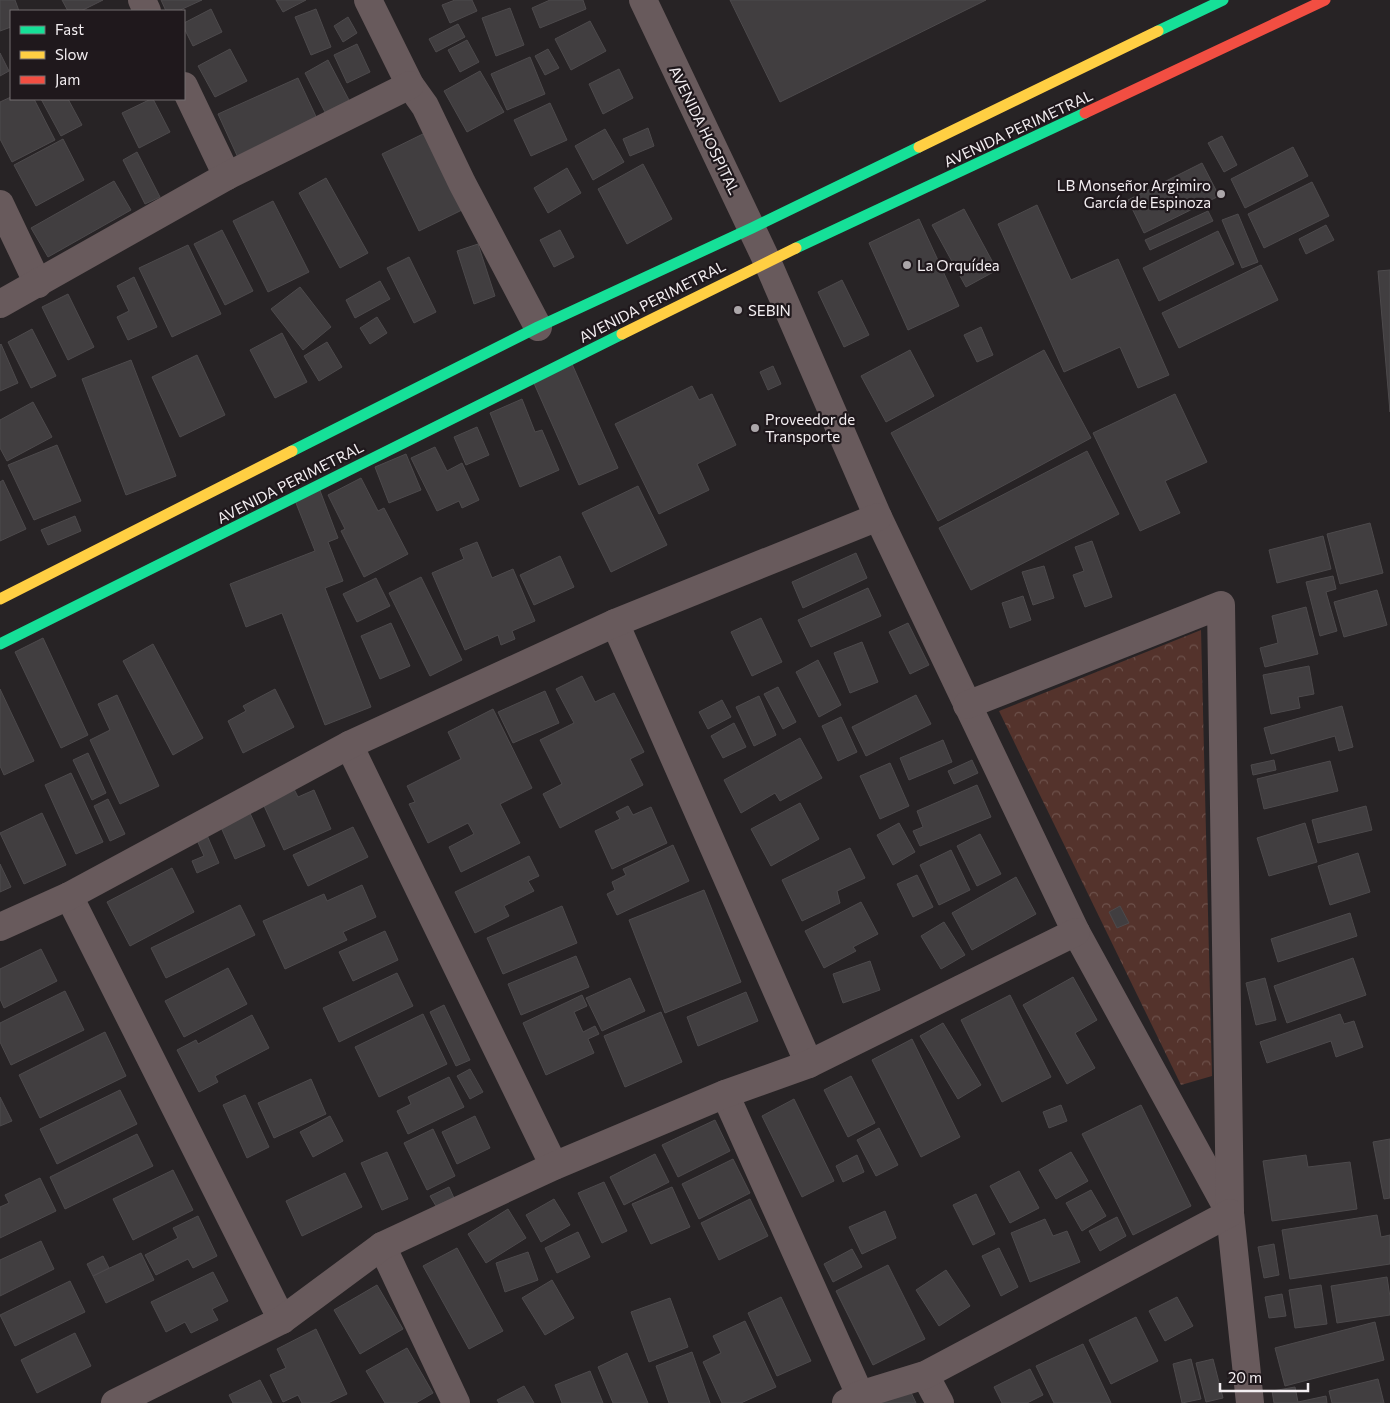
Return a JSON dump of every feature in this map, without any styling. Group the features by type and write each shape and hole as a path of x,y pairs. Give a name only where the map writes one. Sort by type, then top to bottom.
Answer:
{"street":[{"path":"368,0 410,85 425,106 462,183 538,327"},
{"name":"AVENIDA HOSPITAL","path":"643,0 752,228 878,517 1076,932 1230,1213"},
{"name":"AVENIDA PERIMETRAL","path":"0,599 538,327 752,228 1223,0"},
{"name":"AVENIDA PERIMETRAL","path":"0,644 767,261 1325,0"},
{"path":"0,304 227,176 410,85"},
{"path":"185,88 227,176"},
{"path":"0,204 38,284"},
{"path":"0,927 69,896 349,745 615,623 878,517"},
{"path":"967,705 1220,605 1230,1213 1250,1403"},
{"path":"615,623 809,1064"},
{"path":"349,745 554,1166"},
{"path":"69,896 282,1320"},
{"path":"114,1403 282,1320 382,1246 554,1166 725,1094 809,1064 1076,932"},
{"path":"725,1094 853,1399 925,1376 1230,1213"},
{"path":"382,1246 456,1403"},
{"path":"925,1376 940,1403"}],"green space":[{"path":"1201,630 1212,1076 1181,1085 999,711"}],"building":[{"path":"0,0 15,0 19,10 10,10 10,27 0,31"},
{"path":"62,0 103,0 83,10 67,10"},
{"path":"161,0 202,0 180,10 166,10"},
{"path":"276,0 306,0 283,12"},
{"path":"455,0 472,0 477,11 450,23 442,5"},
{"path":"550,0 583,0 586,9 540,28 532,8"},
{"path":"730,0 986,0 780,102"},
{"path":"510,8 524,45 496,56 482,18"},
{"path":"211,9 222,32 193,46 185,30 185,22"},
{"path":"316,9 331,47 311,55 295,17"},
{"path":"348,17 357,33 343,42 334,26"},
{"path":"590,21 606,51 571,70 555,39"},
{"path":"458,24 465,37 436,52 429,39"},
{"path":"467,40 479,62 460,72 448,50"},
{"path":"357,44 370,72 347,83 334,55"},
{"path":"230,49 247,81 215,97 198,66"},
{"path":"548,49 559,68 545,75 535,56"},
{"path":"0,53 9,71 0,76"},
{"path":"530,57 545,94 507,110 491,74"},
{"path":"328,60 350,102 326,114 305,73"},
{"path":"619,69 633,98 603,114 589,84"},
{"path":"480,71 504,112 467,132 444,91"},
{"path":"298,78 320,125 240,162 218,114"},
{"path":"10,97 10,100 35,100 55,140 12,162 0,139 0,102"},
{"path":"42,100 69,100 82,125 61,136"},
{"path":"149,100 154,100 170,132 139,148 122,113"},
{"path":"550,103 567,140 531,156 514,120"},
{"path":"648,128 654,146 630,156 623,139"},
{"path":"605,129 624,162 593,180 575,146"},
{"path":"425,133 462,210 419,231 382,154"},
{"path":"1222,136 1237,165 1224,172 1208,143"},
{"path":"63,139 84,180 36,206 14,165"},
{"path":"1293,147 1308,176 1245,208 1231,179"},
{"path":"137,152 160,197 145,204 123,160"},
{"path":"1202,163 1219,196 1144,233 1128,200"},
{"path":"643,164 672,219 627,244 598,189"},
{"path":"567,168 581,193 548,213 534,188"},
{"path":"326,178 368,253 340,268 299,193"},
{"path":"114,181 131,210 48,257 31,228"},
{"path":"1312,182 1329,216 1264,248 1248,214"},
{"path":"273,201 309,272 268,292 233,221"},
{"path":"1037,205 1071,280 1118,259 1169,375 1138,388 1120,347 1064,372 998,224"},
{"path":"964,209 997,270 966,287 932,225"},
{"path":"1208,211 1213,221 1150,250 1145,240"},
{"path":"1238,214 1258,262 1242,268 1222,220"},
{"path":"919,219 959,306 908,330 869,243"},
{"path":"1326,225 1334,240 1306,254 1299,239"},
{"path":"222,230 253,291 225,305 194,244"},
{"path":"560,230 574,257 554,267 540,240"},
{"path":"1218,231 1234,264 1159,301 1143,268"},
{"path":"478,244 495,296 474,304 457,251"},
{"path":"188,245 221,314 172,337 139,268"},
{"path":"409,257 436,312 414,323 387,268"},
{"path":"1261,265 1278,300 1179,348 1162,313"},
{"path":"1390,270 1390,412 1378,271"},
{"path":"134,277 157,327 128,340 117,317 129,311 117,286"},
{"path":"842,280 869,335 844,347 818,292"},
{"path":"380,281 390,299 355,318 346,300"},
{"path":"300,287 331,327 303,350 271,309"},
{"path":"68,294 94,347 68,360 42,307"},
{"path":"377,317 387,333 370,344 360,328"},
{"path":"981,327 993,355 977,362 964,335"},
{"path":"32,329 56,376 31,388 8,342"},
{"path":"282,333 307,382 275,398 250,350"},
{"path":"327,342 342,367 319,381 304,356"},
{"path":"0,345 18,383 0,391"},
{"path":"910,350 934,396 886,422 861,376"},
{"path":"1044,350 1091,438 938,521 891,433"},
{"path":"197,355 225,415 180,437 152,377"},
{"path":"131,360 176,476 126,495 82,379"},
{"path":"572,364 618,468 579,485 533,381"},
{"path":"773,366 781,384 768,390 760,372"},
{"path":"692,386 699,400 712,394 736,445 697,464 709,490 659,514 615,424"},
{"path":"1175,394 1207,462 1165,481 1180,513 1140,531 1093,433"},
{"path":"522,399 535,432 542,430 559,470 520,487 490,413"},
{"path":"33,402 52,437 7,461 0,448 0,420"},
{"path":"477,427 489,455 466,465 454,437"},
{"path":"57,445 81,501 34,520 8,465"},
{"path":"435,447 447,471 462,463 479,500 462,508 459,501 437,511 411,458"},
{"path":"1087,451 1119,514 971,590 939,528"},
{"path":"406,454 421,490 389,503 375,467"},
{"path":"361,478 378,511 384,508 408,554 364,577 341,531 345,529 328,495"},
{"path":"3,480 26,529 0,541 0,482"},
{"path":"638,486 667,545 611,572 582,513"},
{"path":"319,488 338,538 328,542 343,581 325,588 371,707 325,725 282,613 246,627 230,584 315,551 294,498"},
{"path":"75,516 81,531 48,545 41,530"},
{"path":"1370,523 1383,573 1340,584 1327,534"},
{"path":"1323,536 1331,569 1277,583 1269,550"},
{"path":"1092,541 1112,597 1085,607 1073,575 1084,571 1075,547"},
{"path":"477,542 492,578 513,569 535,621 512,631 515,639 501,645 498,635 465,650 432,573 464,559 460,549"},
{"path":"856,553 867,578 803,608 792,582"},
{"path":"560,556 574,587 534,605 520,575"},
{"path":"1044,566 1054,598 1033,605 1022,572"},
{"path":"1333,576 1336,589 1326,592 1337,631 1320,636 1306,582"},
{"path":"421,577 462,660 430,676 389,593"},
{"path":"376,578 390,606 357,622 343,594"},
{"path":"868,588 881,616 811,647 798,620"},
{"path":"1377,590 1387,625 1344,637 1334,602"},
{"path":"1023,596 1031,620 1010,628 1002,603"},
{"path":"1306,607 1318,654 1265,667 1260,648 1278,643 1272,616"},
{"path":"761,618 782,662 752,676 731,632"},
{"path":"391,623 410,666 380,679 361,636"},
{"path":"908,623 929,665 910,674 889,632"},
{"path":"43,638 88,735 61,748 15,652"},
{"path":"862,642 878,682 850,693 834,653"},
{"path":"153,644 203,738 173,755 123,661"},
{"path":"818,660 841,705 819,717 796,672"},
{"path":"1309,666 1314,694 1298,697 1300,708 1271,714 1263,675"},
{"path":"582,676 595,702 614,693 644,752 630,759 643,785 560,828 543,794 562,784 540,740 574,723 556,689"},
{"path":"778,687 796,722 783,729 764,694"},
{"path":"0,689 34,761 4,775 0,766"},
{"path":"275,689 294,727 243,753 228,721 246,711 243,706"},
{"path":"545,691 559,723 513,743 498,712"},
{"path":"117,695 159,786 120,804 90,740 110,730 98,704"},
{"path":"916,695 931,724 866,756 852,727"},
{"path":"759,696 776,735 754,746 736,707"},
{"path":"722,700 731,717 708,729 699,712"},
{"path":"1342,706 1353,747 1339,751 1335,736 1271,754 1264,728"},
{"path":"493,709 532,788 500,804 520,843 461,872 449,847 474,834 468,823 428,843 409,804 415,802 407,786 461,759 448,732"},
{"path":"841,717 857,752 838,761 822,726"},
{"path":"734,723 746,747 723,758 711,736"},
{"path":"800,738 822,778 780,801 775,793 741,813 724,780"},
{"path":"943,740 952,762 909,780 900,758"},
{"path":"88,753 106,793 92,800 73,760"},
{"path":"972,760 978,773 954,784 948,771"},
{"path":"1274,760 1276,770 1253,775 1251,765"},
{"path":"1330,761 1338,791 1264,809 1257,779"},
{"path":"890,763 909,806 880,819 860,776"},
{"path":"71,773 103,842 76,854 45,785"},
{"path":"291,783 298,797 314,790 331,829 284,850 260,797"},
{"path":"977,785 991,817 920,846 913,831 923,827 917,811"},
{"path":"108,799 125,834 110,841 94,806"},
{"path":"800,803 819,839 771,866 751,829"},
{"path":"628,806 633,815 651,807 667,843 612,869 595,831 620,819 616,812"},
{"path":"1366,806 1372,830 1318,843 1312,820"},
{"path":"249,811 265,846 235,859 220,825"},
{"path":"42,813 66,865 24,884 0,833"},
{"path":"899,823 915,852 893,865 877,835"},
{"path":"1305,823 1317,862 1269,876 1257,838"},
{"path":"203,826 219,863 197,873 192,861 204,856 193,831"},
{"path":"353,827 368,857 308,886 293,855"},
{"path":"980,834 1001,874 977,886 957,846"},
{"path":"673,845 689,881 617,915 607,894 615,890 612,882 626,875 623,869"},
{"path":"850,848 865,878 837,891 840,903 802,921 782,880"},
{"path":"951,850 970,890 939,905 920,865"},
{"path":"1358,853 1370,892 1330,905 1318,866"},
{"path":"529,856 539,876 528,881 534,891 504,906 509,916 475,933 455,892"},
{"path":"0,864 11,887 0,892"},
{"path":"172,868 194,912 130,946 107,902"},
{"path":"917,875 933,907 913,917 897,884"},
{"path":"1016,877 1036,914 972,950 952,913"},
{"path":"362,885 376,917 343,932 347,940 285,969 263,921 324,894 327,901"},
{"path":"704,890 741,982 665,1013 629,920"},
{"path":"861,902 878,934 853,947 856,951 824,968 805,931"},
{"path":"240,905 255,935 166,978 151,948"},
{"path":"562,906 577,943 503,974 487,938"},
{"path":"1120,906 1129,923 1117,928 1109,912"},
{"path":"1350,913 1357,936 1278,962 1271,939"},
{"path":"944,922 965,955 941,969 921,936"},
{"path":"385,931 398,960 353,981 339,952"},
{"path":"41,949 57,981 4,1008 0,999 0,969"},
{"path":"576,956 589,987 521,1015 508,984"},
{"path":"1353,958 1366,995 1287,1023 1274,986"},
{"path":"870,961 880,990 843,1003 833,974"},
{"path":"228,968 247,1004 184,1037 165,1001"},
{"path":"397,973 413,1006 339,1042 323,1008"},
{"path":"1073,977 1097,1020 1075,1033 1095,1068 1067,1084 1023,1005"},
{"path":"630,978 645,1011 602,1031 586,998"},
{"path":"1265,978 1276,1020 1256,1025 1246,983"},
{"path":"65,991 84,1030 11,1065 0,1042 0,1023"},
{"path":"746,992 758,1021 698,1046 687,1017"},
{"path":"582,995 587,1006 574,1012 583,1032 595,1026 599,1034 588,1039 594,1053 546,1075 523,1023"},
{"path":"1010,995 1051,1077 1002,1102 961,1020"},
{"path":"444,1005 470,1060 456,1066 430,1012"},
{"path":"661,1012 682,1062 625,1087 604,1036"},
{"path":"423,1014 447,1064 379,1097 355,1047"},
{"path":"1340,1014 1344,1024 1354,1021 1363,1047 1336,1057 1331,1041 1267,1063 1260,1042"},
{"path":"252,1015 269,1048 215,1076 218,1082 199,1092 177,1050 196,1040 198,1044"},
{"path":"943,1023 981,1085 958,1099 920,1036"},
{"path":"105,1032 126,1076 40,1118 19,1075"},
{"path":"912,1039 960,1137 921,1157 872,1060"},
{"path":"470,1069 483,1092 470,1099 457,1076"},
{"path":"851,1076 875,1123 848,1137 824,1090"},
{"path":"449,1077 464,1107 408,1134 397,1111 411,1104 408,1097"},
{"path":"311,1079 326,1114 274,1138 258,1103"},
{"path":"120,1090 137,1124 57,1164 40,1129"},
{"path":"245,1095 269,1147 247,1158 223,1105"},
{"path":"0,1097 12,1121 0,1126"},
{"path":"794,1099 834,1181 802,1197 762,1116"},
{"path":"1061,1105 1067,1121 1049,1128 1043,1112"},
{"path":"1141,1105 1191,1206 1133,1235 1082,1134"},
{"path":"330,1116 343,1141 313,1157 300,1132"},
{"path":"475,1116 490,1148 457,1164 442,1132"},
{"path":"715,1120 730,1151 678,1177 662,1145"},
{"path":"879,1128 898,1165 876,1176 857,1140"},
{"path":"433,1129 455,1176 427,1190 404,1143"},
{"path":"137,1134 153,1166 65,1209 50,1177"},
{"path":"1390,1139 1390,1198 1384,1199 1373,1142"},
{"path":"387,1152 408,1199 382,1210 361,1163"},
{"path":"1071,1152 1088,1181 1056,1199 1039,1170"},
{"path":"655,1154 669,1182 624,1205 610,1177"},
{"path":"857,1155 864,1172 843,1182 836,1166"},
{"path":"1306,1155 1308,1167 1350,1162 1357,1209 1272,1221 1263,1161"},
{"path":"733,1159 750,1193 699,1219 682,1184"},
{"path":"173,1170 193,1210 133,1240 113,1199"},
{"path":"1019,1171 1039,1208 1010,1223 990,1186"},
{"path":"345,1173 362,1207 302,1236 286,1201"},
{"path":"40,1178 56,1211 0,1238 0,1207 9,1203 5,1195"},
{"path":"604,1182 627,1231 602,1243 578,1193"},
{"path":"449,1187 454,1198 436,1206 430,1196"},
{"path":"672,1187 690,1227 651,1244 632,1204"},
{"path":"1091,1190 1106,1216 1082,1231 1066,1203"},
{"path":"976,1194 995,1234 973,1245 953,1205"},
{"path":"554,1199 570,1225 541,1242 526,1215"},
{"path":"750,1199 768,1236 719,1260 701,1223"},
{"path":"508,1209 526,1238 486,1263 468,1234"},
{"path":"885,1211 896,1238 862,1254 849,1227"},
{"path":"1377,1215 1381,1237 1390,1235 1390,1264 1290,1279 1282,1230"},
{"path":"198,1216 217,1256 193,1268 188,1259 156,1275 145,1255 178,1238 173,1228"},
{"path":"1117,1217 1126,1236 1100,1251 1089,1231"},
{"path":"1045,1219 1053,1236 1067,1231 1080,1262 1030,1282 1011,1233"},
{"path":"578,1232 590,1257 557,1273 545,1248"},
{"path":"41,1241 54,1269 0,1296 0,1260"},
{"path":"1274,1244 1279,1275 1264,1278 1258,1247"},
{"path":"457,1248 503,1331 469,1349 423,1266"},
{"path":"999,1248 1018,1287 1001,1296 982,1256"},
{"path":"852,1249 862,1267 833,1282 824,1264"},
{"path":"528,1252 538,1280 505,1292 496,1263"},
{"path":"141,1253 154,1280 106,1303 93,1276"},
{"path":"103,1256 109,1268 93,1276 87,1264"},
{"path":"888,1265 925,1339 873,1365 836,1291"},
{"path":"946,1270 970,1306 939,1326 916,1290"},
{"path":"213,1272 228,1301 212,1309 218,1320 191,1333 185,1322 166,1332 151,1302"},
{"path":"1387,1277 1390,1315 1337,1323 1331,1286"},
{"path":"552,1280 574,1318 545,1335 522,1298"},
{"path":"70,1281 85,1312 15,1346 0,1315"},
{"path":"377,1285 403,1329 360,1354 334,1310"},
{"path":"1321,1285 1327,1324 1295,1328 1289,1290"},
{"path":"1282,1294 1286,1316 1269,1318 1265,1297"},
{"path":"781,1297 811,1361 777,1376 748,1313"},
{"path":"1177,1297 1193,1326 1165,1341 1149,1311"},
{"path":"670,1298 688,1347 649,1362 631,1312"},
{"path":"1136,1317 1158,1361 1111,1384 1089,1340"},
{"path":"745,1321 776,1387 741,1403 722,1403 703,1362 721,1353 713,1336"},
{"path":"1375,1322 1384,1360 1285,1386 1275,1348"},
{"path":"316,1329 347,1394 328,1403 302,1403 298,1395 283,1402 270,1375 286,1368 277,1349"},
{"path":"75,1333 91,1366 37,1393 21,1360"},
{"path":"1083,1344 1111,1403 1054,1403 1036,1366"},
{"path":"407,1348 433,1393 416,1403 385,1403 366,1371"},
{"path":"692,1352 710,1403 669,1403 656,1366"},
{"path":"627,1353 648,1403 613,1403 598,1367"},
{"path":"1191,1359 1201,1399 1182,1403 1173,1364"},
{"path":"1213,1359 1223,1398 1206,1402 1196,1363"},
{"path":"1030,1369 1043,1395 1027,1403 1002,1403 994,1387"},
{"path":"590,1371 603,1403 562,1403 555,1385"},
{"path":"1378,1379 1384,1403 1332,1403 1329,1391"},
{"path":"260,1380 272,1403 233,1403 229,1395"},
{"path":"524,1386 534,1403 499,1403 497,1400"},
{"path":"1295,1387 1298,1402 1326,1396 1327,1403 1274,1403 1272,1391"},
{"path":"909,1388 916,1403 876,1403"}],"traffic: fast":[{"path":"1158,31 1223,0"},
{"path":"796,248 1085,113"},
{"path":"292,451 538,327 752,228 919,147"},
{"path":"0,644 622,334"}],"traffic: slow":[{"path":"919,147 1158,31"},
{"path":"622,334 796,248"},
{"path":"0,599 292,451"}],"traffic: jam":[{"path":"1085,113 1325,0"}],"place":[{"name":"LB Monseñor Argimiro García de Espinoza","path":"1221,194"},
{"name":"La Orquídea","path":"907,265"},
{"name":"SEBIN","path":"738,310"},
{"name":"Proveedor de Transporte","path":"755,428"}]}
